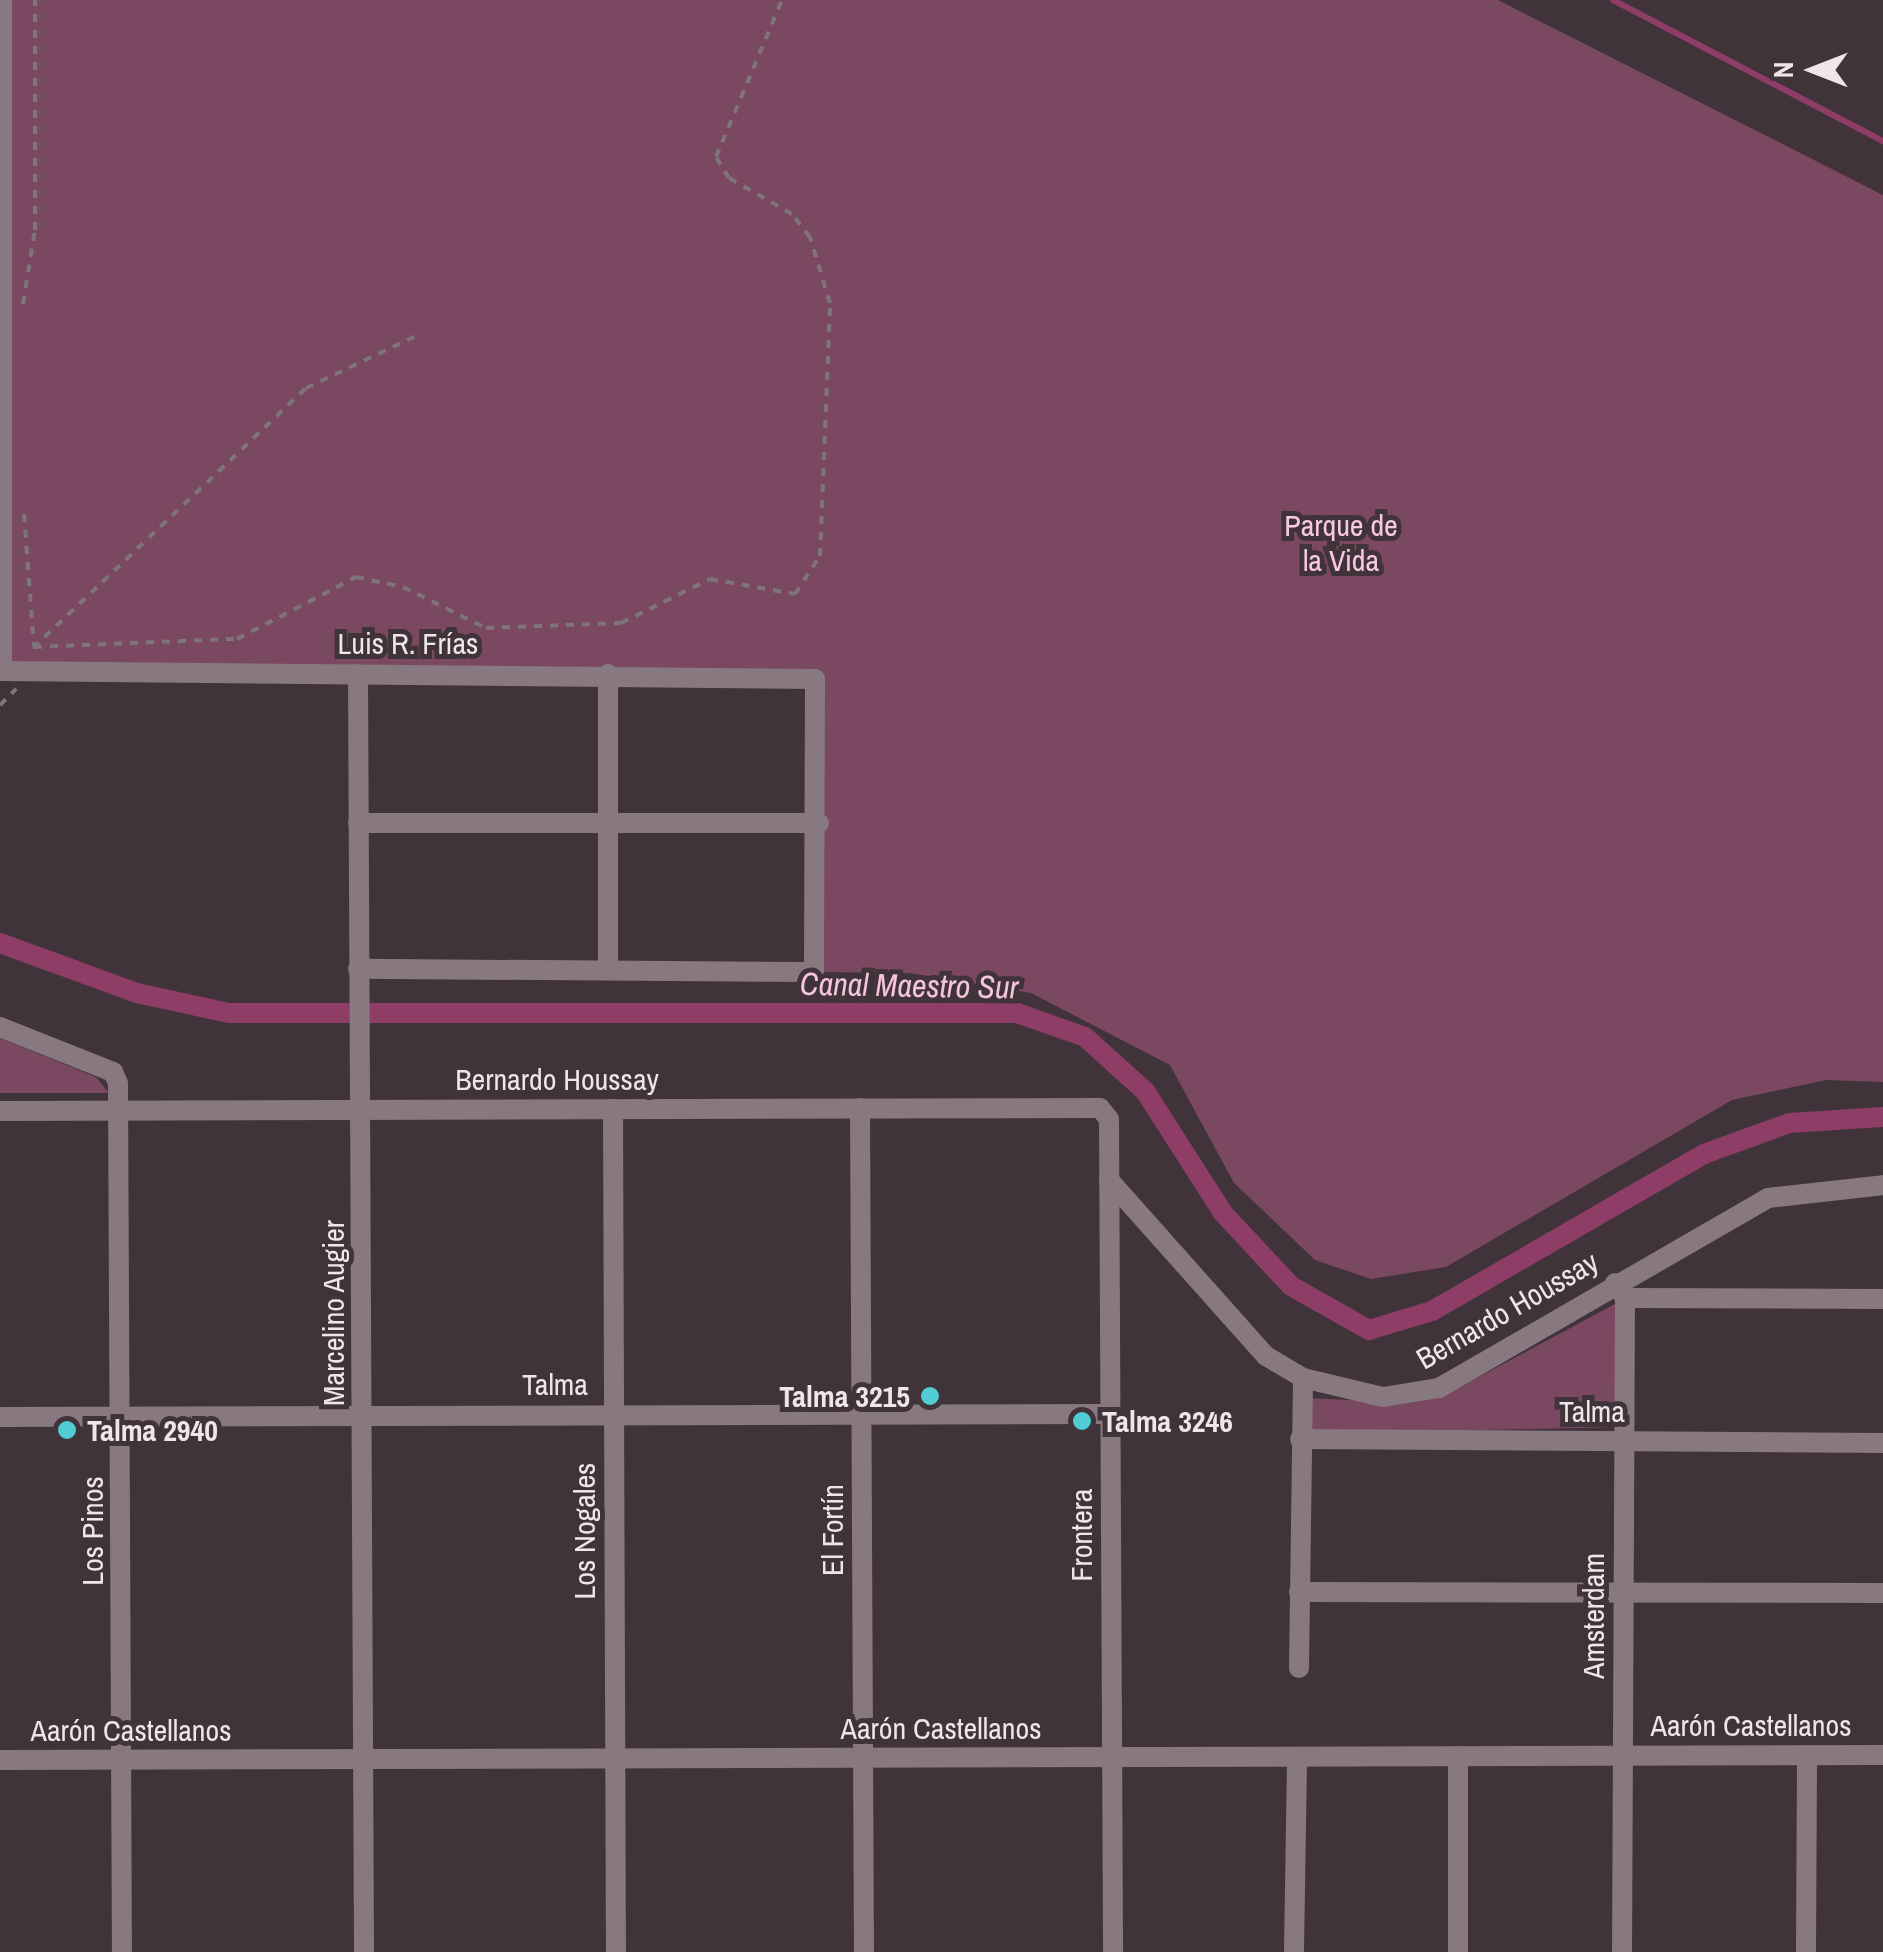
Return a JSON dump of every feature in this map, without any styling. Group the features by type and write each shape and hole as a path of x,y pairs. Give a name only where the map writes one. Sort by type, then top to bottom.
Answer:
{"street":[{"path":"1,671 2,0"},
{"name":"Luis R. Frías","path":"1,671 814,679 819,823"},
{"name":"Marcelino Augier","path":"358,674 356,992 362,1110 364,1952"},
{"path":"608,674 608,969"},
{"path":"358,823 819,823 814,972 358,969"},
{"path":"0,1027 112,1072 122,1110"},
{"name":"Bernardo Houssay","path":"0,1110 1093,1105 1109,1118"},
{"name":"El Fortín","path":"860,1108 864,1952"},
{"name":"Los Nogales","path":"614,1109 616,1952"},
{"name":"Los Pinos","path":"122,1110 122,1952"},
{"name":"Frontera","path":"1109,1118 1113,1952"},
{"name":"Bernardo Houssay","path":"1109,1180 1229,1322 1303,1378 1360,1396 1422,1393 1620,1290 1768,1198 1883,1184"},
{"path":"1620,1290 1883,1299"},
{"name":"Amsterdam","path":"1620,1290 1624,1442 1622,1952"},
{"path":"1298,1668 1303,1378"},
{"name":"Talma","path":"0,1417 1111,1414"},
{"name":"Talma","path":"1300,1439 1883,1444"},
{"path":"1298,1592 1883,1593"},
{"path":"1806,1952 1807,1755"},
{"name":"Aarón Castellanos","path":"0,1760 1883,1755"},
{"path":"1294,1952 1297,1756"},
{"path":"1458,1756 1458,1952"}],"path":[{"path":"23,324 34,230 35,0"},
{"path":"34,646 237,639 356,576 403,587 486,628 621,622 710,579 795,594 820,556 830,303 801,225 729,178 716,157 782,0"},
{"path":"0,705 24,671 34,646 306,388 418,336"},
{"path":"24,503 26,628 34,646"}],"green space":[{"name":"Parque de la Vida","path":"2,0 1498,0 1883,195 1883,1082 1826,1080 1732,1100 1446,1267 1371,1279 1315,1260 1234,1183 1170,1065 1031,993 909,973 814,972 817,687 2,671"},
{"path":"0,1038 96,1077 109,1093 0,1093"},
{"path":"1615,1304 1617,1427 1312,1434 1310,1398 1409,1403 1447,1394"}],"waterway":[{"path":"1613,0 1883,141"},
{"name":"Canal Maestro Sur","path":"0,943 137,993 229,1013 1017,1013 1085,1037 1145,1091 1223,1213 1291,1286 1369,1330 1432,1311 1704,1154 1789,1123 1883,1117"}],"place":[{"name":"Talma 3215","path":"930,1396"},
{"name":"Talma 3246","path":"1082,1421"},
{"name":"Talma 2940","path":"67,1430"}]}
